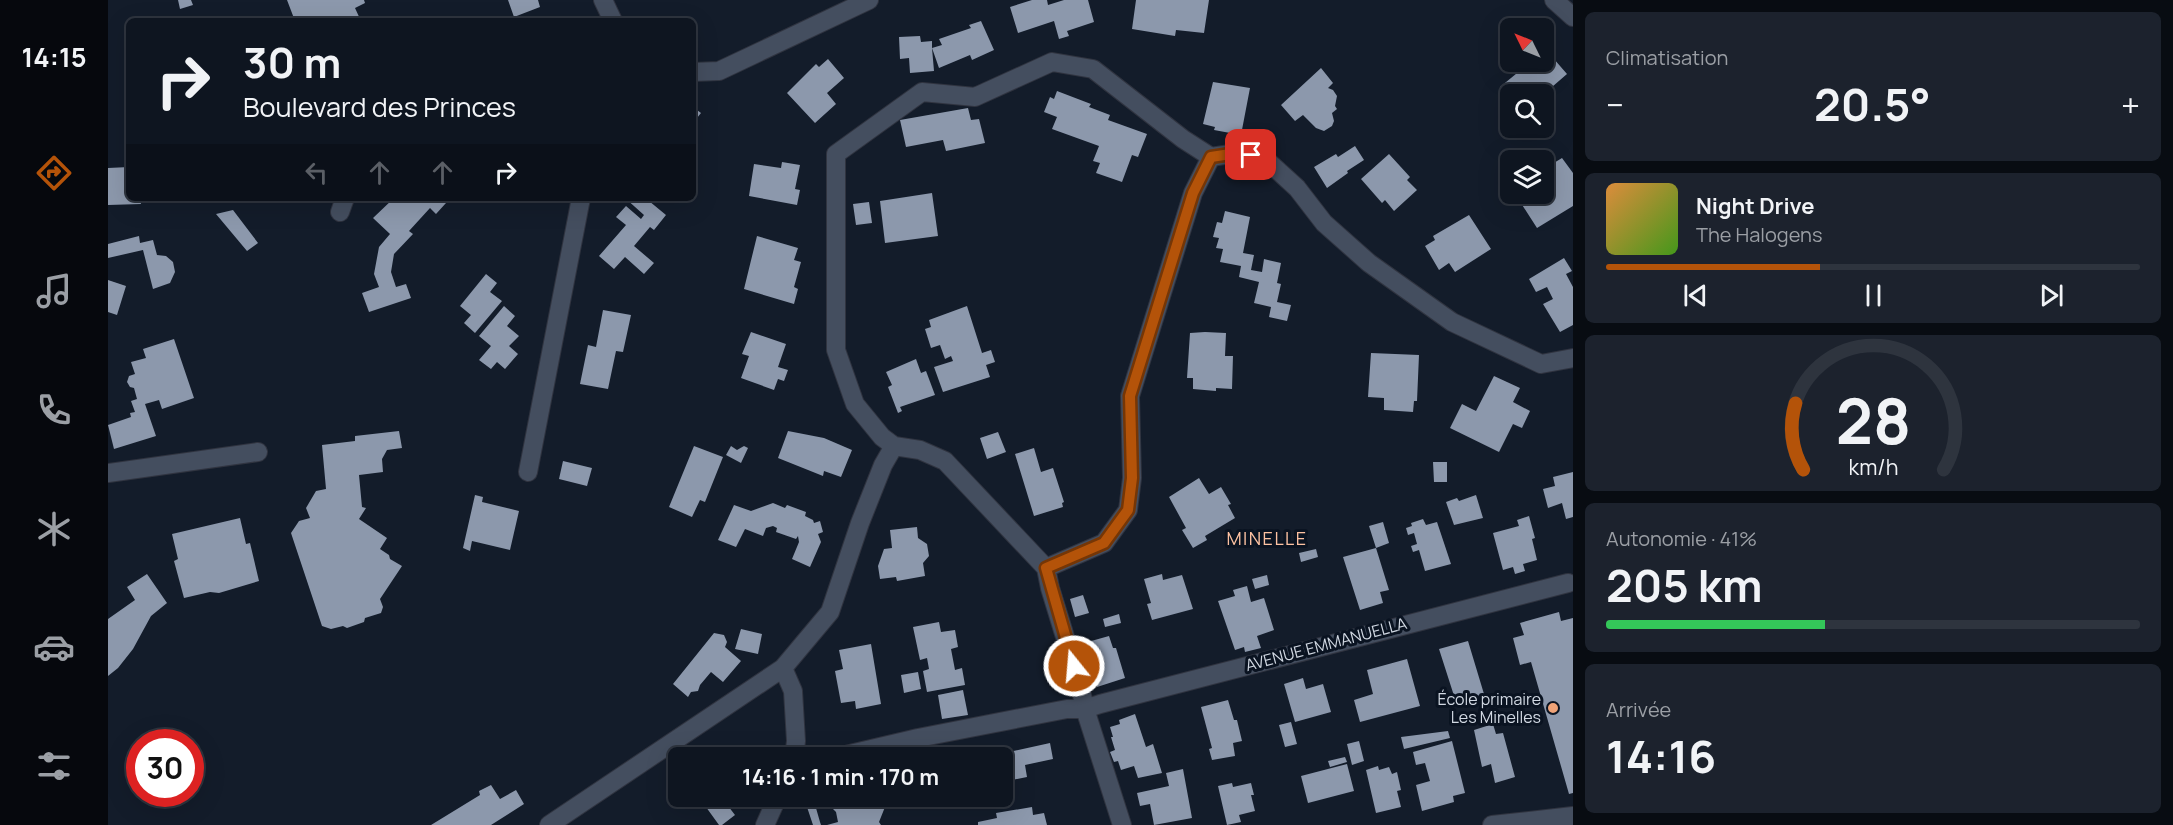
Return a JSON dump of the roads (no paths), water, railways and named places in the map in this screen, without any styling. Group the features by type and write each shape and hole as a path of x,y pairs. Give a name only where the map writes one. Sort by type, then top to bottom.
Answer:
{"street":[{"path":"603,0 612,18"},
{"path":"696,72 719,71 869,0"},
{"path":"1554,0 1573,17"},
{"path":"1122,825 1085,710 1046,568 945,461 920,450 894,446 882,437 855,404 836,350 836,154 922,92 975,96 1052,62 1093,69 1183,139 1211,157 1237,153 1264,158 1297,188 1324,223 1369,263 1452,322 1541,364 1573,358"},
{"path":"1046,568 1104,543 1128,510 1132,478 1130,396 1190,204 1211,157"},
{"path":"528,472 581,201"},
{"path":"549,825 783,668 830,612 860,523 883,465 894,446"},
{"path":"108,473 258,452"},
{"name":"AVENUE EMMANUELLA","path":"880,747 1067,710 1085,710 1100,704 1568,583"},
{"path":"783,668 793,691 795,747"},
{"path":"765,825 773,807"},
{"path":"1494,825 1573,816"}],"place":[{"name":"École primaire Les Minelles","path":"1553,708"}],"district":[{"name":"MINELLE","path":"1267,538"}]}
